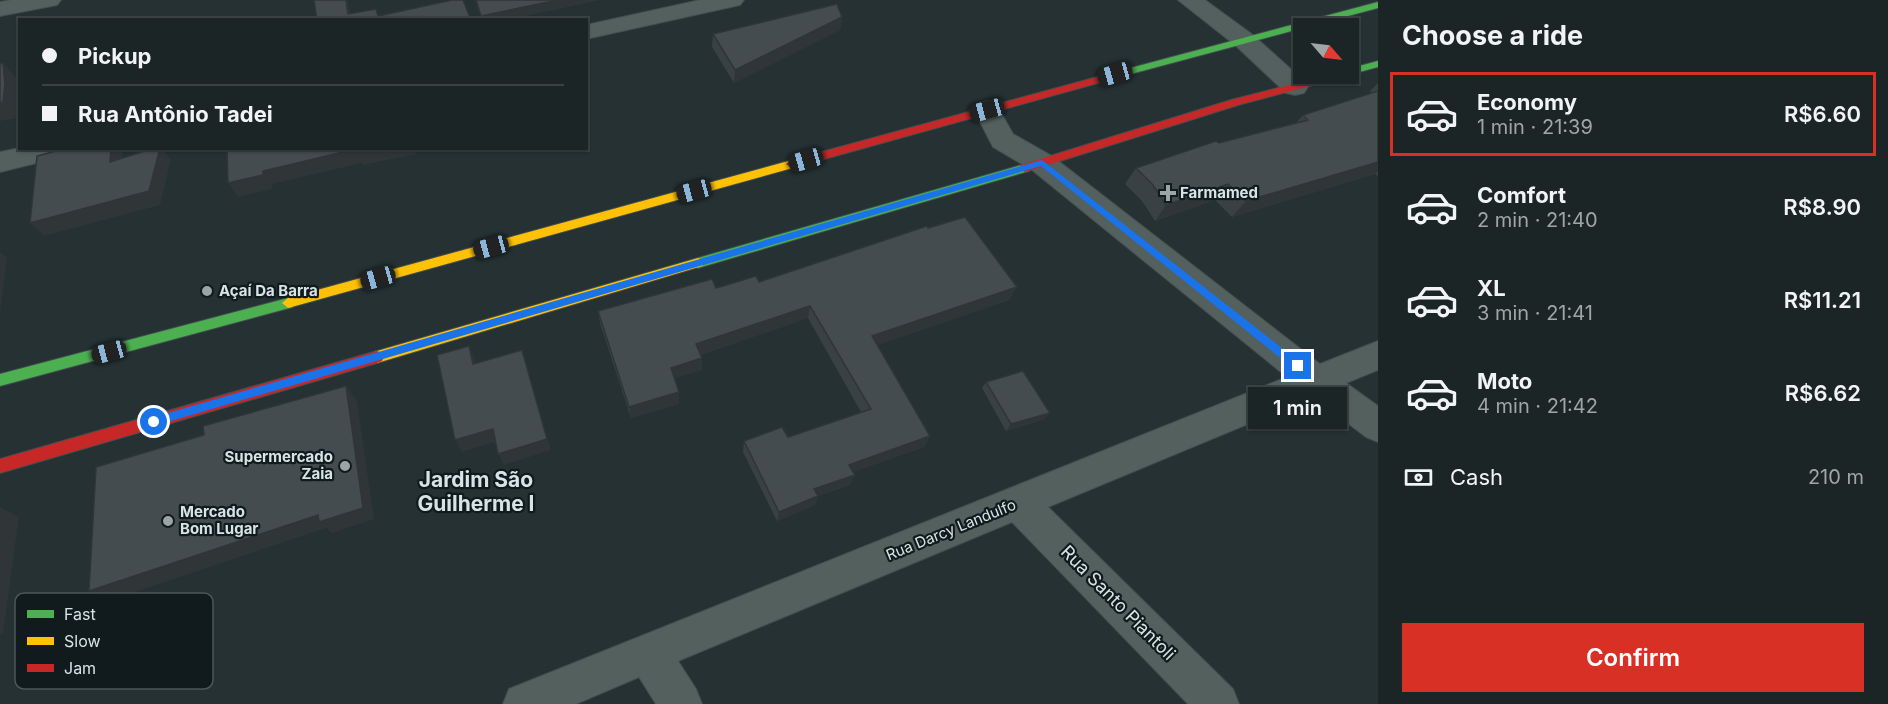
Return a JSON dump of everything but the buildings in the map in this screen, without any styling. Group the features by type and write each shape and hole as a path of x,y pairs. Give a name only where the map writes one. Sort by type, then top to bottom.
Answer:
{"main road":[{"path":"0,380 1378,5"},
{"path":"1359,69 1378,64"},
{"path":"0,466 1042,163 1235,102 1306,84"}],"street":[{"path":"0,9 50,0"},
{"path":"588,32 732,0"},
{"path":"1190,0 1244,40 1295,87"},
{"path":"987,110 1003,140 1042,163 1316,380 1378,426"},
{"path":"0,162 51,150"},
{"name":"Rua Darcy Landulfo","path":"524,704 1378,355"},
{"name":"Rua Santo Piantoli","path":"1018,503 1218,704"},
{"path":"648,653 681,704"}],"traffic: fast":[{"path":"1112,76 1378,5"},
{"path":"1359,69 1378,64"},
{"path":"698,263 1025,168"},
{"path":"0,380 288,303"}],"traffic: slow":[{"path":"288,303 792,164"},
{"path":"377,357 698,263"}],"traffic: jam":[{"path":"792,164 1112,76"},
{"path":"1025,168 1235,102 1304,84"},
{"path":"0,466 377,357"}],"place":[{"name":"Farmamed","path":"1168,193"},
{"name":"Açaí Da Barra","path":"207,291"},
{"name":"Supermercado Zaia","path":"345,466"},
{"name":"Mercado Bom Lugar","path":"168,521"}],"district":[{"name":"Jardim São Guilherme I","path":"476,492"}],"route":[{"path":"154,422 1042,163 1298,366"}]}
